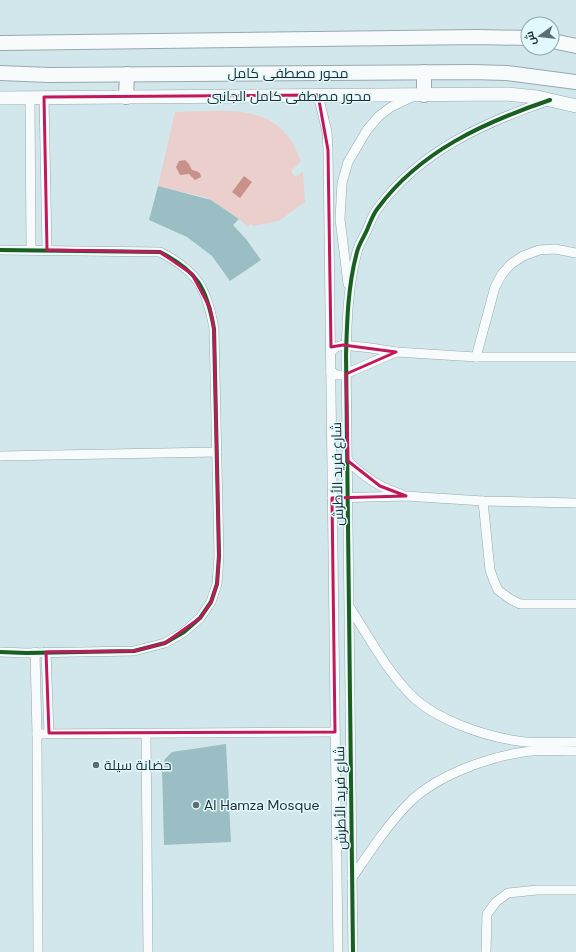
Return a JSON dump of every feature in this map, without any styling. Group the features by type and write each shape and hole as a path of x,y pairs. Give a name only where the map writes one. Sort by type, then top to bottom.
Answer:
{"main road":[{"path":"0,43 478,37 520,38"},
{"path":"560,43 576,46"},
{"path":"420,94 424,72"},
{"name":"محور مصطفى كامل","path":"0,73 49,75 424,72 507,73 576,82"},
{"path":"126,97 127,74"}],"street":[{"path":"349,293 340,218 342,183 348,162 367,130 385,110 420,94"},
{"name":"محور مصطفى كامل الجانبى","path":"0,98 507,94 522,95 576,106"},
{"name":"شارع فريد الأطرش","path":"318,95 327,132 328,150 338,952"},
{"path":"44,97 47,250"},
{"path":"30,98 31,250"},
{"name":"شارع فريد الأطرش","path":"353,952 346,346 349,293 357,251 377,209 408,174 445,146 465,135 507,115 550,100"},
{"path":"0,250 160,252 177,261 192,274 203,290 210,308 214,329 219,556 217,584 211,602 200,618 184,632 165,643 134,650 0,652"},
{"path":"476,357 495,287 502,274 511,264 523,256 539,250 555,250 576,253"},
{"path":"331,352 336,347 346,346 396,352 476,357 576,357"},
{"path":"331,370 333,373 339,375 346,374 396,352"},
{"path":"0,456 217,452"},
{"path":"348,461 368,479 393,492 406,496"},
{"path":"332,498 406,496 483,501 576,503"},
{"path":"483,501 490,570 498,590 520,604 576,604"},
{"path":"349,607 388,668 412,696 439,714 478,732 535,747 576,751"},
{"path":"35,652 38,952"},
{"path":"46,652 49,734"},
{"path":"37,734 335,732"},
{"path":"146,734 148,952"},
{"path":"352,878 382,835 407,804 433,784 456,771 535,747 576,742"},
{"path":"336,799 351,800"},
{"path":"486,952 487,914 496,902 508,893 537,890 576,890"}],"highlighted area":[{"path":"318,95 328,150 331,347 343,345 396,352 346,374 348,461 380,486 406,496 332,498 335,732 49,733 46,652 134,651 165,643 200,618 211,602 217,584 219,556 214,329 210,308 192,274 160,252 47,250 44,97"}],"shaded area":[{"path":"235,111 263,117 276,124 291,140 301,161 291,171 295,177 303,172 305,202 279,221 253,226 251,224 247,227 241,220 208,198 158,186 175,112"},
{"path":"185,160 192,170 200,173 201,177 195,180 189,174 180,175 176,167 179,161"},
{"path":"244,176 252,182 240,198 232,192"}],"building":[{"path":"158,186 211,200 239,219 233,225 246,239 261,260 230,281 212,256 187,237 149,220"},
{"name":"Al Hamza Mosque","path":"226,744 231,842 164,845 162,768 165,759 172,752"}],"cycle path":[{"path":"353,952 346,355 348,303 354,264 359,246 376,210 413,170 455,141 478,129 502,118 550,100"},
{"path":"0,250 160,252 183,266 198,282 208,302 214,329 219,556 217,584 211,602 200,618 184,632 165,643 134,651 0,652"}],"place":[{"name":"حضانة سيلة","path":"96,765"},
{"name":"Al Hamza Mosque","path":"196,805"}]}
